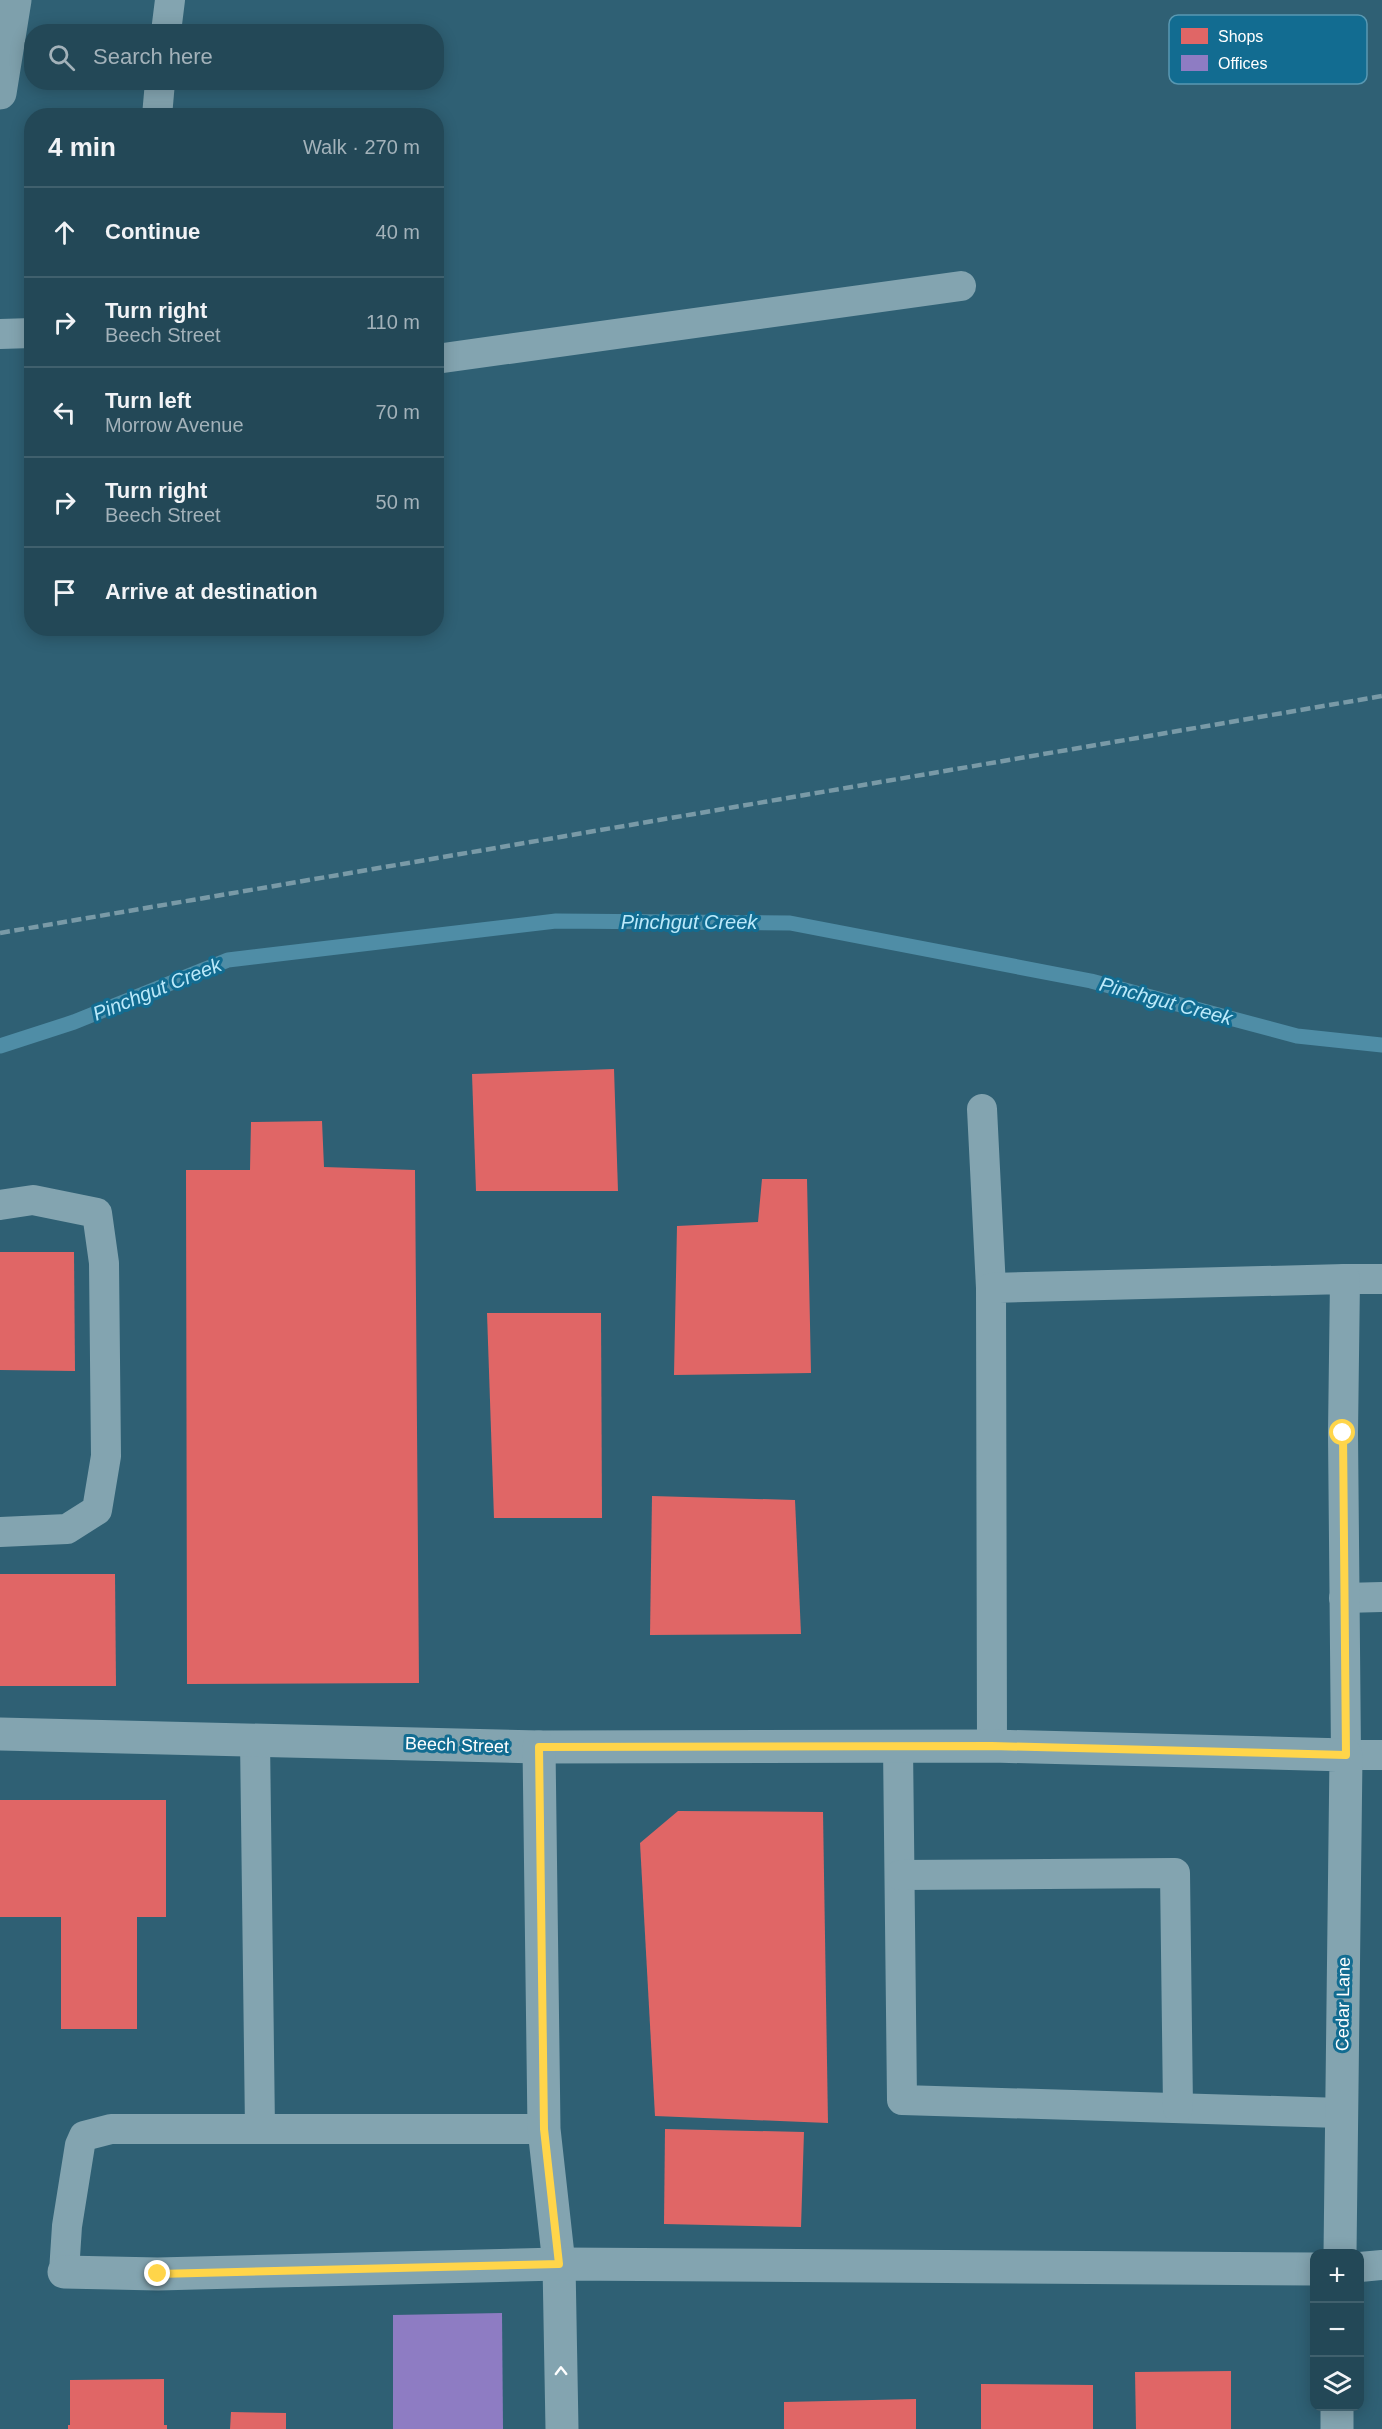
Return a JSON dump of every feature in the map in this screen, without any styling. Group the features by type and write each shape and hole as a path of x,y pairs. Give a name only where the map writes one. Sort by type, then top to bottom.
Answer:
{"main road":[{"path":"0,93 15,0"}],"street":[{"name":"Beech Street","path":"0,1734 539,1747 992,1746 1346,1755"},
{"path":"539,1747 544,2129 559,2264 562,2429"},
{"name":"Cedar Lane","path":"1340,2249 1346,1755"},
{"path":"64,2272 158,2274 559,2264 1310,2269"},
{"path":"1337,2411 1337,2429"}],"lane":[{"path":"167,24 170,0"},
{"path":"158,108 159,90"},
{"path":"444,358 962,286"},
{"path":"0,334 24,333"},
{"path":"982,1108 992,1288 992,1746"},
{"path":"0,1205 33,1200 97,1213 104,1263 106,1456 97,1510 67,1529 0,1532"},
{"path":"1345,1279 1346,1755 1382,1755"},
{"path":"992,1288 1382,1279"},
{"path":"1344,1598 1382,1598"},
{"path":"255,1739 260,2129"},
{"path":"898,1746 902,2100 1342,2113"},
{"path":"900,1875 1175,1873 1178,2109"},
{"path":"64,2272 69,2214 80,2145 84,2136 111,2129 544,2129"},
{"path":"1364,2267 1382,2265"}],"building: Shops":[{"path":"614,1069 618,1191 476,1191 472,1074"},
{"path":"322,1121 324,1167 415,1170 419,1683 187,1684 186,1170 250,1170 251,1122"},
{"path":"762,1179 807,1179 811,1373 674,1375 677,1226 758,1222"},
{"path":"0,1252 74,1252 75,1371 0,1370"},
{"path":"487,1313 601,1313 602,1518 494,1518"},
{"path":"652,1496 795,1500 801,1634 650,1635"},
{"path":"0,1574 115,1574 116,1686 0,1686"},
{"path":"0,1800 166,1800 166,1917 137,1917 137,2029 61,2029 61,1917 0,1917"},
{"path":"678,1811 823,1812 828,2123 655,2116 640,1843"},
{"path":"665,2129 804,2132 801,2227 664,2224"},
{"path":"1231,2371 1231,2429 1136,2429 1135,2372"},
{"path":"164,2379 164,2425 167,2425 167,2429 68,2429 70,2425 70,2380"},
{"path":"981,2384 1093,2385 1093,2429 981,2429"},
{"path":"916,2399 916,2429 784,2429 784,2402"},
{"path":"231,2412 286,2413 286,2429 230,2429"}],"building: Offices":[{"path":"502,2313 503,2429 393,2429 393,2315"}],"waterway":[{"name":"Pinchgut Creek","path":"0,1046 74,1022 228,960 556,921 790,923 1091,981 1297,1036 1382,1045"}],"railway":[{"path":"0,933 1382,696"}],"route":[{"path":"158,2274 559,2264 544,2129 539,1747 992,1746 1346,1755 1343,1433"}]}
